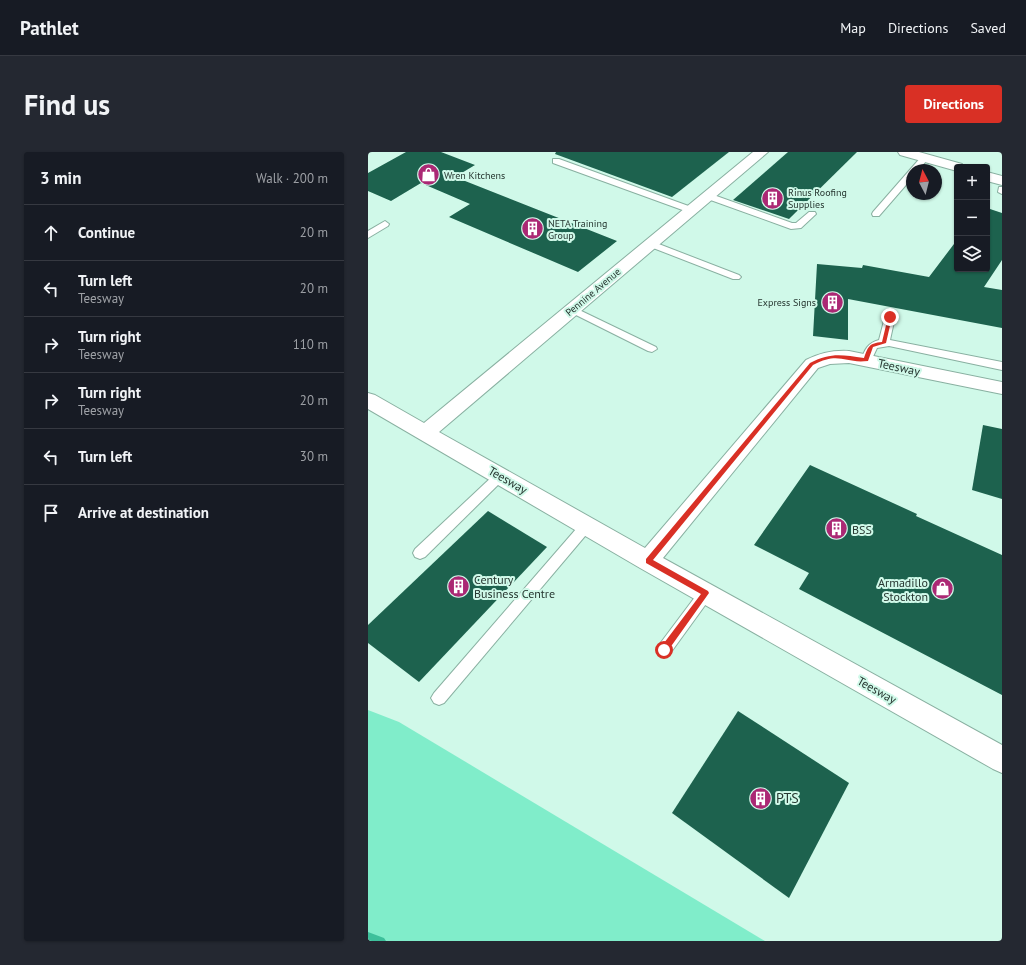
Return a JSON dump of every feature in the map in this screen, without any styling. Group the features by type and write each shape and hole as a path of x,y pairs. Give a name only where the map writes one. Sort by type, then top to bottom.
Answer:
{"street":[{"name":"Pennine Avenue","path":"425,433 761,152"},
{"path":"905,152 954,166"},
{"path":"990,177 1002,181"},
{"name":"Teesway","path":"648,561 812,364 824,358 836,356 866,360 1002,388"},
{"name":"Teesway","path":"368,400 648,561 1002,760"}],"lane":[{"path":"920,164 925,158"},
{"path":"556,161 691,210"},
{"path":"876,214 906,180"},
{"path":"708,196 791,226 798,226 812,214"},
{"path":"368,235 384,224"},
{"path":"651,244 736,277"},
{"path":"573,310 652,350"},
{"path":"884,343 890,317"},
{"path":"866,360 871,346 874,344 884,343 1002,366"},
{"path":"420,553 500,476"},
{"path":"439,698 587,525"},
{"path":"664,650 706,593"}],"green space":[{"path":"368,710 399,722 765,941 368,941"}],"building":[{"name":"NETA Training Group","path":"406,152 441,152 475,165 455,177 617,241 578,272 449,217 470,204 421,183 391,201 368,191 368,173"},
{"path":"556,152 729,152 672,197 555,154"},
{"path":"788,152 857,152 789,219 733,200"},
{"path":"990,209 1002,213 1002,260 984,287 1002,290 1002,328 848,299 848,340 813,336 817,264 862,268 863,265 929,277 954,244 954,272 990,272"},
{"path":"983,425 1002,429 1002,499 972,490"},
{"path":"810,465 1002,555 1002,695 799,589 809,573 754,545"},
{"name":"Century Business Centre","path":"488,511 547,547 419,682 368,643 368,625"},
{"name":"PTS","path":"738,711 849,783 789,898 672,813"}],"waterway":[{"path":"368,937 381,941"}],"place":[{"name":"Wren Kitchens","path":"429,175"},
{"name":"Rinus Roofing Supplies","path":"773,198"},
{"name":"NETA Training Group","path":"532,229"},
{"name":"Express Signs","path":"832,302"},
{"name":"BSS","path":"837,529"},
{"name":"Century Business Centre","path":"459,586"},
{"name":"Armadillo Stockton","path":"943,589"},
{"name":"PTS","path":"761,798"}],"route":[{"path":"664,650 706,593 648,561 812,364 824,358 836,356 849,356 866,360 871,346 874,344 884,343 890,317"}]}
